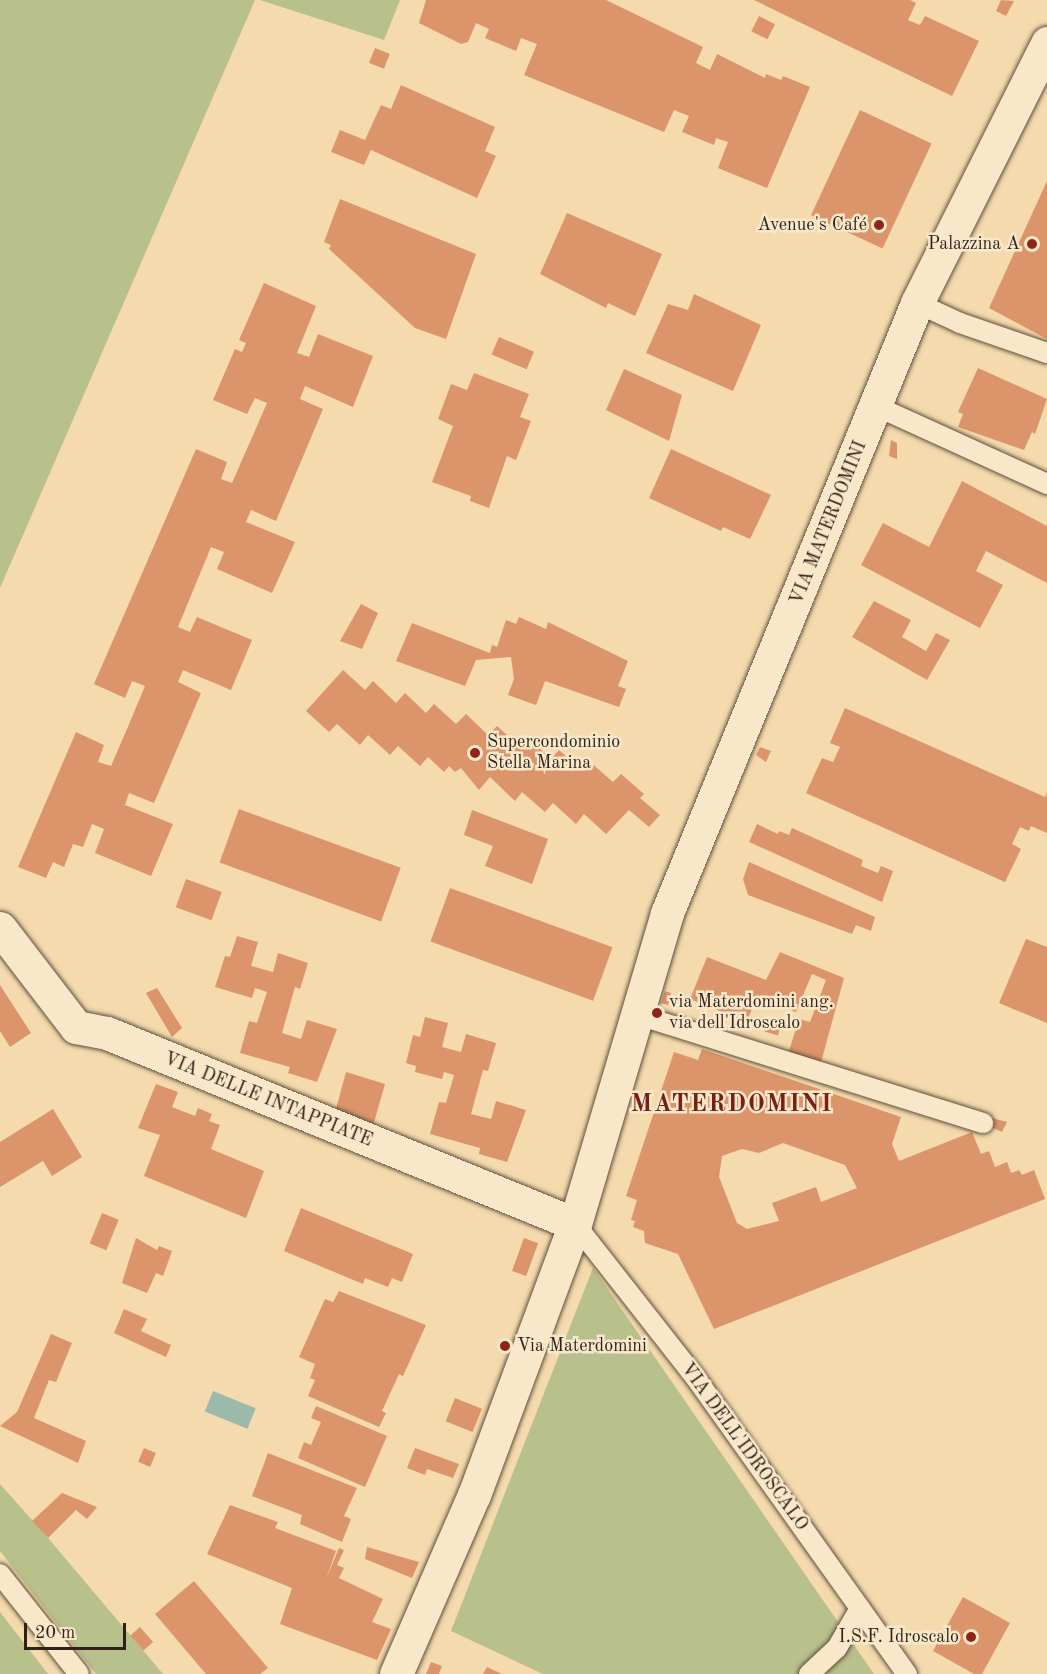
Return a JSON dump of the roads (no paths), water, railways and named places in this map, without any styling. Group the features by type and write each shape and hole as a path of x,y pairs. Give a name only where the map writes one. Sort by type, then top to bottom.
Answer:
{"street":[{"name":"VIA MATERDOMINI","path":"396,1674 474,1495 575,1224 635,1014 667,913 878,407 917,303 1047,43"},
{"name":"VIA DELLE INTAPPIATE","path":"0,928 76,1027 106,1033 575,1224"}],"lane":[{"path":"917,303 960,323 1047,353"},
{"path":"878,407 1047,484"},
{"path":"635,1014 983,1123"},
{"name":"VIA DELL'IDROSCALO","path":"575,1224 695,1377 907,1674"},
{"path":"0,1574 80,1674"},
{"path":"809,1674 837,1648 860,1608"}],"place":[{"name":"Avenue's Café","path":"879,225"},
{"name":"Palazzina A","path":"1032,244"},
{"name":"Supercondominio Stella Marina","path":"475,753"},
{"name":"via Materdomini ang. via dell'Idroscalo","path":"657,1013"},
{"name":"Via Materdomini","path":"505,1346"},
{"name":"I.S.F. Idroscalo","path":"971,1637"}],"district":[{"name":"MATERDOMINI","path":"732,1106"}]}
